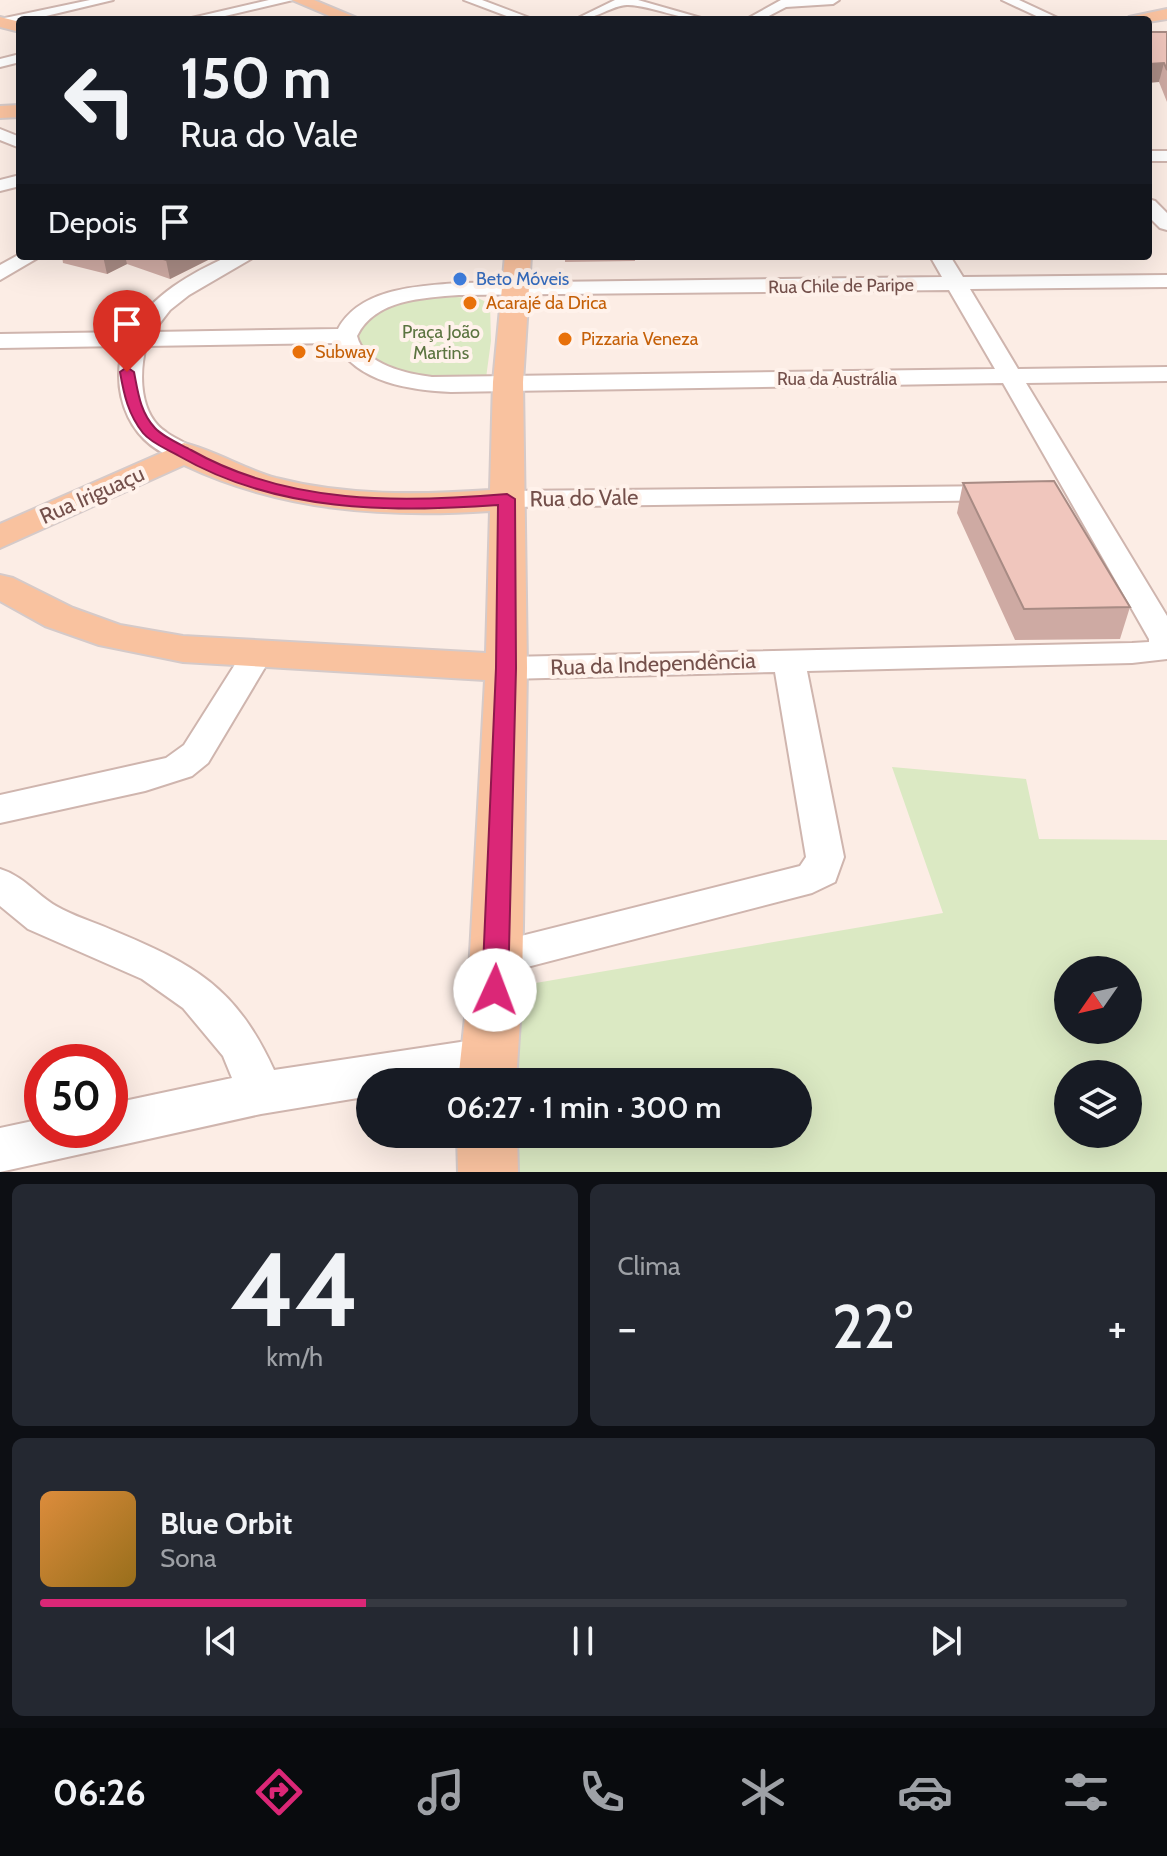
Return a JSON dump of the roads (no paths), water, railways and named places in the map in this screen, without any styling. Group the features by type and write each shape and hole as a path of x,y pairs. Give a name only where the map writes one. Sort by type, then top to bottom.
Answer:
{"main road":[{"path":"300,0 343,16"},
{"path":"487,1068 496,958 506,668 508,382 517,260"},
{"name":"Rua do Vale","path":"184,453 238,477 305,496 403,505 507,499"},
{"name":"Rua Iriguaçu","path":"0,537 184,453"},
{"name":"Rua da Independência","path":"0,586 59,617 113,636 183,649 506,668"},
{"path":"487,1148 488,1172"}],"street":[{"path":"29,16 107,0"},
{"path":"209,16 287,0"},
{"path":"470,0 517,16"},
{"path":"589,16 624,0 686,16"},
{"path":"651,7 667,0"},
{"path":"759,16 787,2 833,0"},
{"path":"1008,0 1046,16"},
{"path":"1152,210 1167,224"},
{"path":"0,274 24,260"},
{"name":"Rua do Vale","path":"184,453 151,433 134,409 127,372 135,339 153,315 185,287 238,260"},
{"path":"943,260 1082,494"},
{"name":"Rua Chile de Paripe","path":"514,287 1167,281"},
{"path":"508,382 450,385 391,377 353,353 346,336 359,316 395,299 429,292 514,287"},
{"path":"0,341 346,336"},
{"name":"Rua da Austrália","path":"508,382 1167,374"},
{"name":"Rua do Vale","path":"507,499 1082,494"},
{"name":"Rua da Independência","path":"506,668 1155,652 1164,648 1165,639 1082,494"},
{"path":"0,809 145,778 179,767 196,754 257,654"},
{"path":"496,958 812,878 821,871 825,857 789,660"},
{"path":"0,884 42,918 145,961 198,995 240,1044 261,1093"},
{"path":"128,1122 261,1093 356,1083"},
{"path":"0,1150 24,1145"}],"place":[{"name":"Beto Móveis","path":"460,279"},
{"name":"Acarajé da Drica","path":"470,303"},
{"name":"Pizzaria Veneza","path":"565,339"},
{"name":"Subway","path":"299,352"}],"park label":[{"name":"Praça João Martins","path":"441,342"}]}
